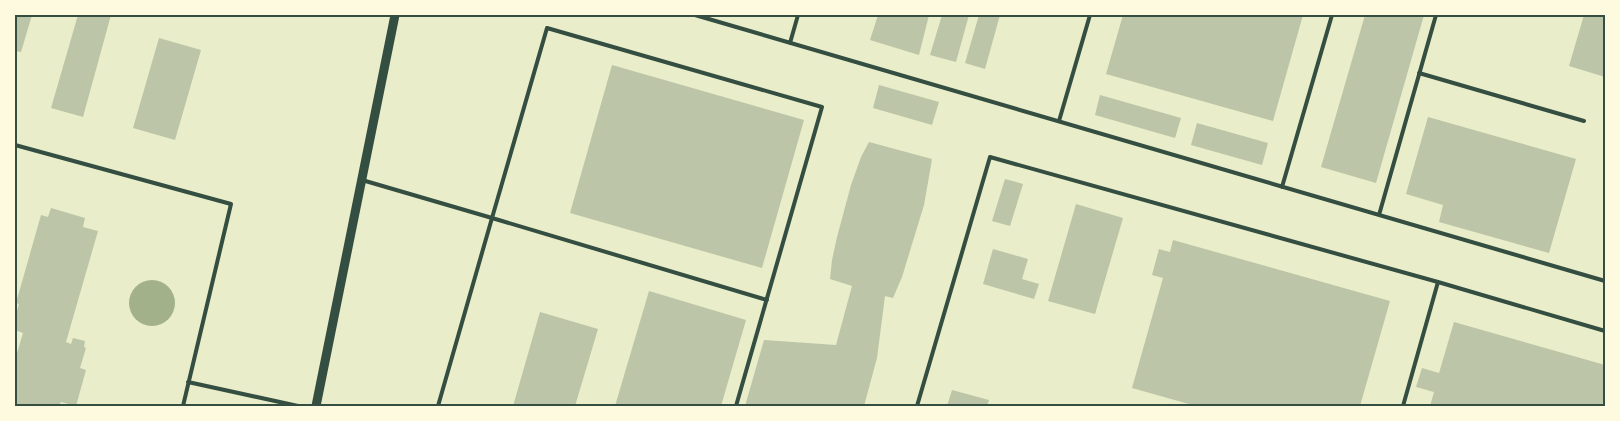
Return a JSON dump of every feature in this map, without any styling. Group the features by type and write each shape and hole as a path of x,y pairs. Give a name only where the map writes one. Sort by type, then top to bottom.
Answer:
{"street":[{"path":"316,406 394,15"}],"lane":[{"path":"695,15 1605,281"},
{"path":"790,43 798,15"},
{"path":"1059,121 1090,15"},
{"path":"1282,187 1332,15"},
{"path":"1380,215 1436,15"},
{"path":"438,406 547,28 822,107 736,406"},
{"path":"1419,73 1584,121"},
{"path":"15,144 231,204 183,406"},
{"path":"916,406 990,157 1438,282 1605,331"},
{"path":"362,180 767,300"},
{"path":"1403,406 1438,282"},
{"path":"188,382 298,406"}],"shaded area":[{"path":"147,280 157,280 171,290 175,303 171,316 165,322 157,326 147,326 133,316 129,308 129,298 139,284"}],"building":[{"path":"15,15 32,15 21,52 15,51"},
{"path":"78,15 111,15 83,117 51,108"},
{"path":"878,15 929,15 919,55 870,40"},
{"path":"942,15 969,15 956,62 930,55"},
{"path":"979,15 1000,15 985,69 965,63"},
{"path":"1123,15 1303,15 1273,121 1106,74"},
{"path":"1365,15 1424,15 1376,183 1321,167"},
{"path":"1584,15 1605,15 1605,77 1569,66"},
{"path":"159,38 201,50 175,140 133,128"},
{"path":"612,65 804,120 762,268 570,213"},
{"path":"879,85 939,102 932,125 873,108"},
{"path":"1100,95 1181,118 1175,138 1095,115"},
{"path":"1428,117 1576,159 1549,253 1439,222 1443,205 1406,194"},
{"path":"1197,123 1268,143 1262,165 1191,145"},
{"path":"869,142 932,159 924,205 902,277 893,298 885,296 877,358 864,406 745,406 764,340 836,345 852,286 830,279 832,260 851,185 861,157"},
{"path":"1005,179 1023,184 1010,226 992,221"},
{"path":"1076,204 1123,218 1095,314 1048,301"},
{"path":"51,208 85,218 83,227 98,231 66,342 71,344 73,338 85,341 84,347 86,348 80,368 86,370 76,406 61,402 59,406 15,406 15,353 17,353 23,333 15,330 15,317 19,304 16,303 41,215 48,217"},
{"path":"1173,240 1390,301 1360,406 1196,406 1132,388 1163,278 1152,275 1159,249 1170,252"},
{"path":"993,249 1028,259 1022,279 1039,284 1034,299 983,284"},
{"path":"649,291 746,320 721,406 615,406"},
{"path":"540,312 598,329 575,406 513,406"},
{"path":"1454,322 1605,365 1605,406 1430,406 1434,392 1416,387 1422,368 1439,373"},
{"path":"952,390 989,400 987,406 947,406"}]}
